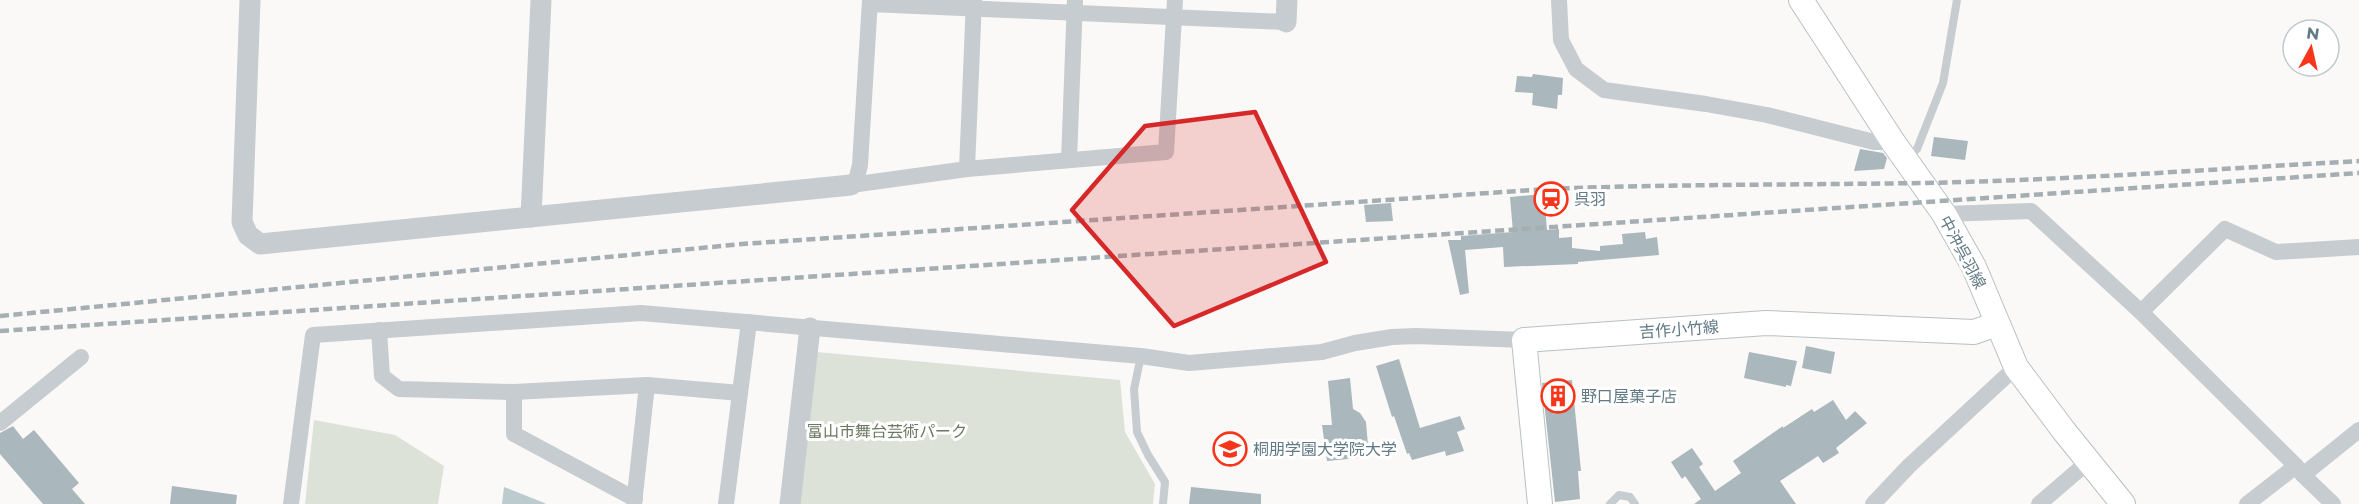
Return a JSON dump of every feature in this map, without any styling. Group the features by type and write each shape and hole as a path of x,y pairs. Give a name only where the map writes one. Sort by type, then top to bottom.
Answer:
{"main road":[{"name":"中沖呉羽線","path":"1801,0 1899,150 1944,214 1974,267 2016,367 2122,504"},
{"name":"吉作小竹線","path":"1524,340 1766,323 1974,332 1997,324"},
{"path":"1524,340 1540,504"}],"street":[{"path":"250,0 242,222 248,236 260,244 850,185 967,169 1166,152 1175,0"},
{"path":"531,217 541,0"},
{"path":"850,185 857,177 860,165 870,2 1075,7 1174,17 1286,22 1287,0"},
{"path":"1559,0 1561,40 1576,69 1604,90 1767,115 1899,150"},
{"path":"967,169 974,4"},
{"path":"1070,160 1075,7"},
{"path":"1944,214 2031,211 2141,312 2333,504"},
{"path":"2141,312 2225,229 2276,252 2359,247"},
{"path":"291,504 313,335 641,313 1141,356 1189,363 1322,352 1355,343 1392,337 1524,340"},
{"path":"726,504 749,322"},
{"path":"790,504 810,328"},
{"path":"379,330 382,375 399,389 514,392 647,385 740,393"},
{"path":"0,423 81,357"},
{"path":"1873,504 1909,466 2016,367"},
{"path":"514,392 514,434 634,501 647,385"},
{"path":"2247,504 2359,430"},
{"path":"2039,504 2089,461"}],"lane":[{"path":"1899,150 1917,148 1943,83 1957,0"},
{"path":"1141,356 1134,389 1137,432 1165,482 1163,504"},
{"path":"1610,504 1619,495 1630,498 1635,504"}],"highlighted area":[{"path":"1255,112 1326,262 1174,326 1072,210 1145,126"}],"green space":[{"name":"富山市舞台芸術パーク","path":"817,352 1120,380 1125,432 1155,484 1153,504 800,504"},
{"path":"314,420 395,435 444,466 438,504 305,504"}],"shaded area":[{"path":"504,487 542,502 546,504 502,504"}],"building":[{"path":"1533,74 1563,78 1562,95 1558,95 1557,109 1532,105 1533,93 1515,92 1517,76 1532,77"},
{"path":"1934,137 1968,141 1965,160 1931,156"},
{"path":"1860,149 1883,153 1887,158 1884,169 1854,171"},
{"path":"1544,194 1547,230 1559,229 1559,238 1572,237 1572,248 1600,251 1600,246 1623,244 1622,234 1645,232 1646,239 1657,237 1659,255 1578,262 1578,264 1504,267 1503,247 1465,250 1469,293 1460,295 1448,240 1461,240 1461,236 1513,232 1510,197"},
{"path":"1391,203 1393,221 1366,222 1364,205"},
{"path":"1806,346 1835,352 1831,374 1802,368"},
{"path":"1749,352 1797,361 1791,386 1786,385 1786,387 1744,378"},
{"path":"1399,359 1420,428 1460,416 1465,429 1457,432 1464,451 1446,456 1445,451 1412,460 1409,453 1407,454 1394,416 1392,417 1376,366"},
{"path":"1350,378 1353,409 1360,413 1366,422 1369,457 1327,461 1322,425 1332,425 1328,381"},
{"path":"1572,380 1581,471 1578,471 1580,499 1555,502 1542,383"},
{"path":"1833,400 1846,420 1855,411 1867,423 1836,448 1839,453 1823,463 1818,456 1780,481 1796,504 1694,504 1701,499 1685,476 1682,479 1671,462 1692,448 1703,464 1699,467 1715,491 1741,473 1733,461 1783,426 1783,428 1812,409 1814,412"},
{"path":"13,426 23,439 34,430 79,483 72,489 85,504 43,504 0,454 0,433"},
{"path":"172,486 237,495 236,504 170,504"},
{"path":"1191,487 1261,494 1261,504 1189,504"}],"railway":[{"path":"0,316 742,244 1547,189 1978,182 2359,161"},
{"path":"0,331 2359,173"}],"place":[{"name":"呉羽","path":"1551,199"},
{"name":"野口屋菓子店","path":"1558,396"},
{"name":"桐朋学園大学院大学","path":"1230,449"}]}
